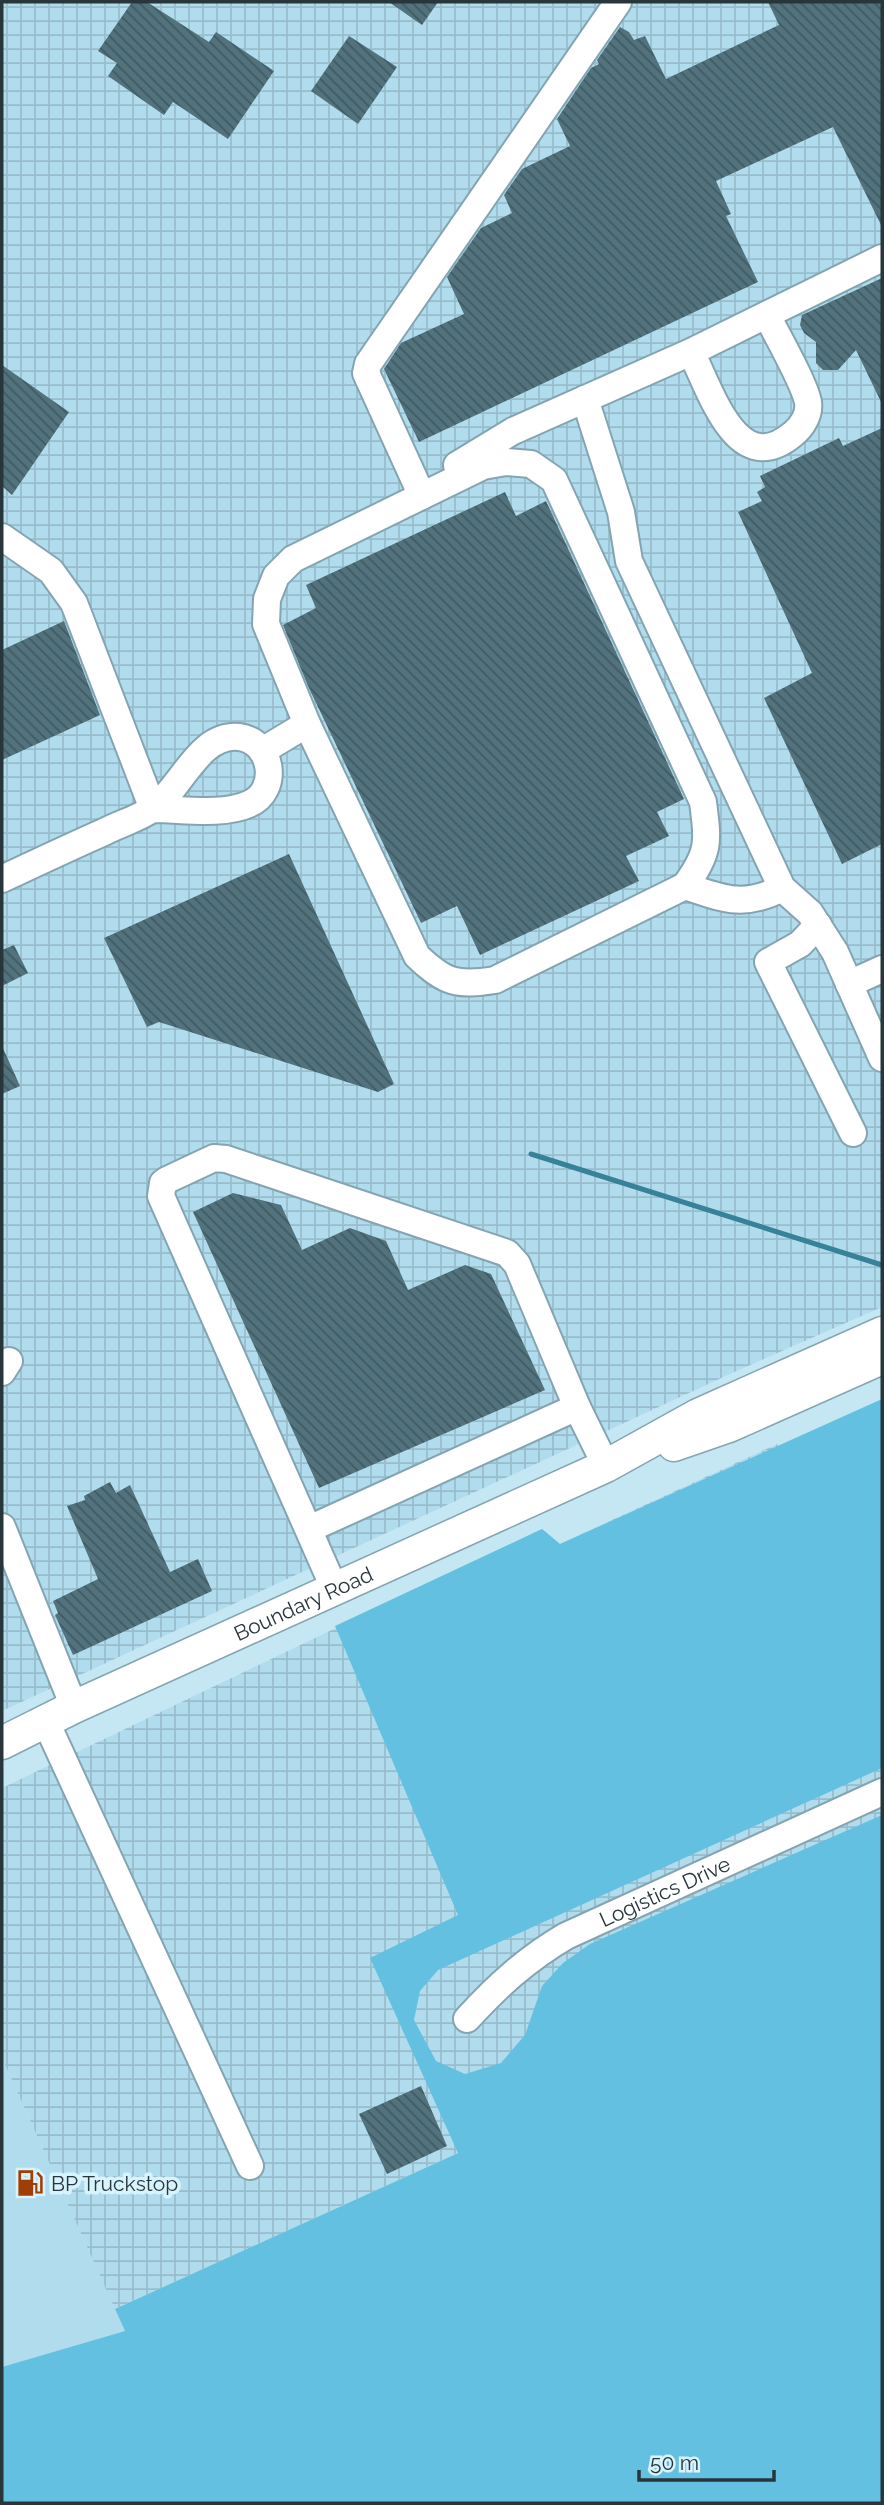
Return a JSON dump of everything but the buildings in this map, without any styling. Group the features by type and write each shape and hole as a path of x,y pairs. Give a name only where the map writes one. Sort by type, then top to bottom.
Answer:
{"main road":[{"name":"Boundary Road","path":"2,1743 74,1707 606,1466 698,1415 882,1333"},
{"name":"Boundary Road","path":"606,1466 729,1426 882,1358"}],"street":[{"path":"422,496 366,373 368,364 618,2"},
{"path":"422,496 456,466 513,431 691,352 882,258"},
{"path":"691,352 734,435 752,447 781,444 803,426 808,403 767,315"},
{"path":"585,399 621,512 629,561 782,888 810,913 818,925 849,984 882,1058"},
{"path":"506,462 531,464 554,480 703,802 708,838 702,863 685,886 495,980 463,985 436,974 417,956 307,724 266,624 267,599 276,576 293,559 422,496 483,466 506,462"},
{"path":"2,537 51,571 74,603 153,809"},
{"path":"262,751 307,724"},
{"path":"2,878 153,809 215,742 236,737 245,738 262,751 270,777 268,786 256,801 234,807 153,809"},
{"path":"685,886 732,901 760,900 782,888"},
{"path":"818,925 800,944 768,962 853,1133"},
{"path":"849,984 882,969"},
{"path":"335,1590 161,1196 163,1184 167,1180 209,1160 226,1159 507,1252 517,1264 577,1407 606,1466"},
{"path":"309,1529 577,1407"},
{"path":"2,1527 74,1707"},
{"path":"46,1722 250,2166"},
{"name":"Logistics Drive","path":"467,2019 505,1977 566,1936 882,1792"}],"shaded area":[{"path":"2,2 882,2 882,1307 732,1373 2,1711"},
{"path":"882,1399 882,1768 438,1970 420,1991 414,2020 436,2061 465,2074 501,2063 525,2035 542,1986 563,1963 590,1944 882,1815 882,2503 2,2503 2,2367 125,2331 115,2309 458,2153 370,1958 458,1915 335,1626 542,1529 560,1544"},
{"path":"777,1444 882,1670 882,1950 486,2140 115,2309 2,2058 2,1788 542,1529 560,1544"},
{"name":"BP Truckstop","path":"2,2058 125,2331 2,2367"}],"waterway":[{"path":"531,1154 882,1265"}],"place":[{"name":"BP Truckstop","path":"30,2183"}]}
